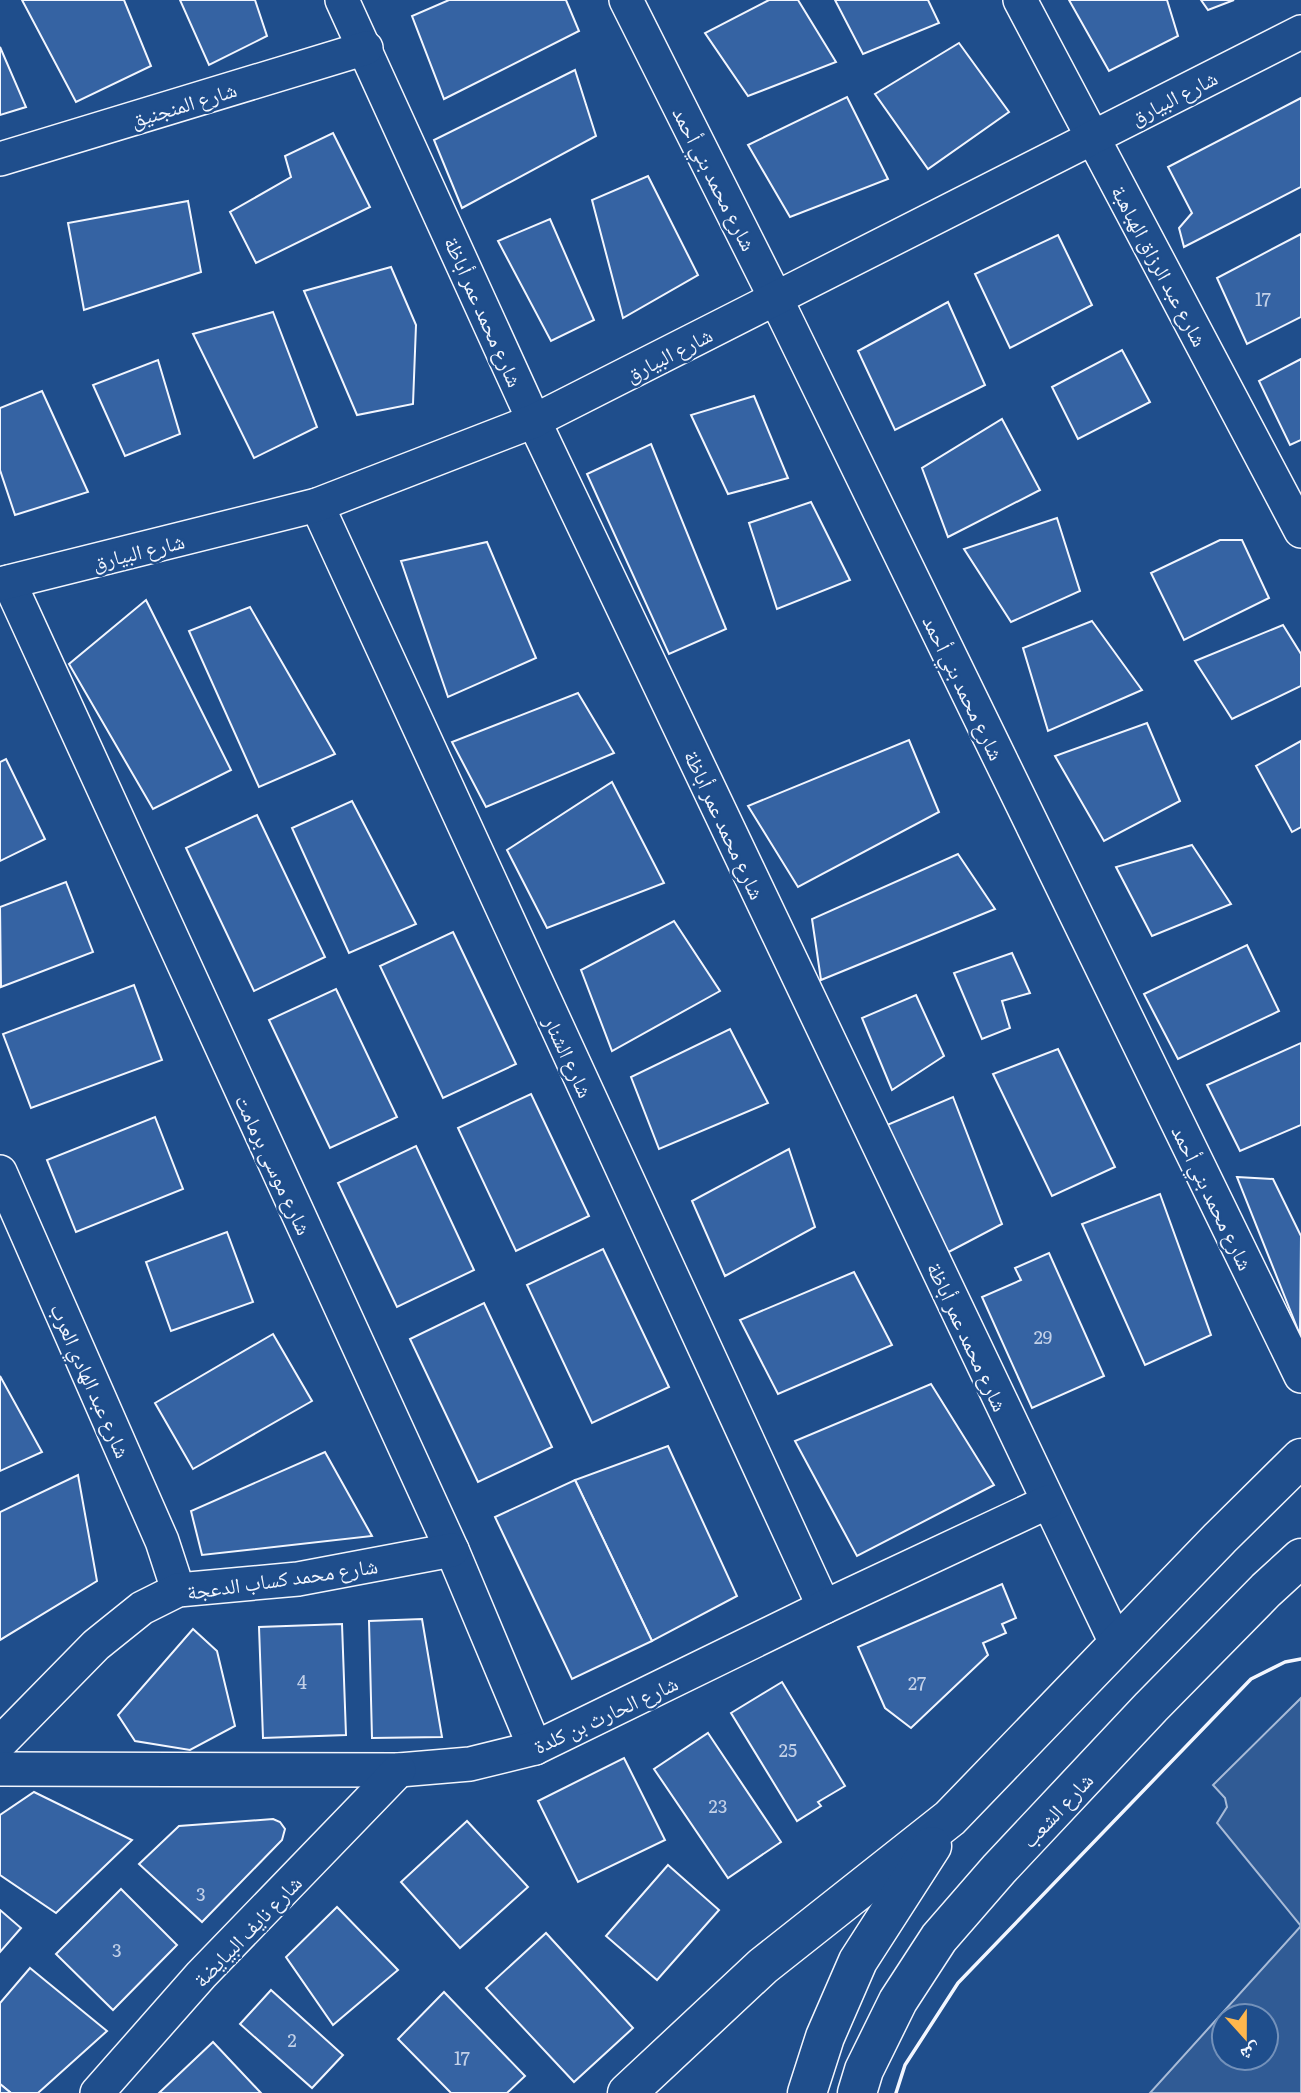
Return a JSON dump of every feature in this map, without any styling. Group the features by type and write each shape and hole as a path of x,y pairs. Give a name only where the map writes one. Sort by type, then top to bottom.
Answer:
{"street":[{"name":"شارع محمد عمر أباظة","path":"342,0 534,421 1117,1645"},
{"name":"شارع محمد بني أحمد","path":"626,0 776,299 1301,1376"},
{"name":"شارع عبد الرزاق الهباهبة","path":"1020,0 1301,531"},
{"name":"شارع البيارق","path":"5,583 317,505 534,421 1301,32"},
{"name":"شارع المنجنيق","path":"0,159 366,48"},
{"name":"شارع الشنار","path":"317,505 824,1607"},
{"name":"شارع موسى برمامت","path":"5,583 452,1550 535,1748"},
{"name":"شارع عبد الهادي العرب","path":"0,1172 157,1529 178,1590"},
{"path":"627,2093 763,1966 950,1818 1301,1458"},
{"name":"شارع الحارث بن كلدة","path":"0,1769 399,1770 470,1764 535,1748 824,1607 1048,1502"},
{"name":"شارع محمد كساب الدعجة","path":"0,1743 96,1645 142,1608 178,1590 298,1579 452,1550"},
{"name":"شارع الشعب","path":"857,2093 864,2070 898,2001 939,1938 999,1869 1151,1707 1301,1558"},
{"name":"شارع نايف البيايضة","path":"97,2093 201,1975 399,1770"},
{"path":"807,2093 825,2037 858,1961 950,1818"}],"shaded area":[{"path":"1301,1698 1301,1926 1217,1823 1227,1807 1225,1798 1213,1785"},
{"path":"1301,1926 1301,2093 1150,2093 1210,2027 1210,2072 1280,2072 1280,2002 1232,2002"}],"building":[{"path":"22,0 124,0 151,66 76,102"},
{"path":"180,0 255,0 267,36 209,65"},
{"path":"449,0 566,0 579,31 444,99 412,16"},
{"path":"769,0 798,0 836,62 748,96 705,33"},
{"path":"835,0 928,0 939,23 863,54"},
{"path":"1069,0 1167,0 1178,36 1109,71"},
{"path":"1201,0 1234,0 1208,10"},
{"path":"959,43 1009,112 928,169 875,94"},
{"path":"0,47 26,107 0,115"},
{"path":"575,70 596,136 462,208 434,140"},
{"path":"847,97 888,179 790,217 748,145"},
{"path":"1301,98 1301,187 1184,247 1179,228 1192,213 1168,167"},
{"path":"333,133 370,207 256,263 230,212 291,177 285,156"},
{"path":"648,176 698,275 623,318 592,200"},
{"path":"188,201 201,272 84,310 68,223"},
{"path":"550,219 594,320 551,341 498,241"},
{"path":"1301,234 1301,317 1247,344 1217,278"},
{"path":"1058,235 1092,305 1010,348 975,274"},
{"path":"391,267 416,325 413,404 357,415 304,291"},
{"path":"948,302 985,385 895,430 858,351"},
{"path":"273,312 317,427 254,458 193,334"},
{"path":"1122,350 1150,402 1078,439 1052,387"},
{"path":"1301,359 1301,440 1290,445 1259,381"},
{"path":"158,360 180,434 125,456 93,385"},
{"path":"42,391 88,492 15,515 0,470 0,408"},
{"path":"754,396 788,478 728,494 691,415"},
{"path":"1002,419 1040,490 948,537 922,468"},
{"path":"651,444 726,629 669,654 587,474"},
{"path":"811,502 850,580 777,609 749,523"},
{"path":"1057,518 1080,591 1011,622 964,549"},
{"path":"1220,540 1242,540 1269,598 1184,640 1151,573"},
{"path":"487,542 536,658 448,697 401,561"},
{"path":"146,600 231,770 153,809 69,664"},
{"path":"250,607 335,754 259,787 189,631"},
{"path":"1092,621 1142,690 1048,731 1023,648"},
{"path":"1283,625 1301,654 1301,686 1232,719 1195,661"},
{"path":"578,693 614,753 486,807 452,742"},
{"path":"1147,723 1180,801 1104,841 1055,756"},
{"path":"909,740 939,812 798,887 748,806"},
{"path":"1301,741 1301,827 1292,832 1256,766"},
{"path":"6,759 45,839 0,861 0,762"},
{"path":"612,782 664,883 547,928 507,850"},
{"path":"352,801 416,924 349,953 292,828"},
{"path":"257,815 325,957 254,991 186,848"},
{"path":"1192,845 1231,904 1152,936 1116,867"},
{"path":"958,854 995,909 821,980 812,919"},
{"path":"66,882 93,952 1,987 0,907"},
{"path":"674,921 720,991 612,1051 581,970"},
{"path":"453,932 516,1064 443,1098 380,966"},
{"path":"1247,945 1279,1011 1178,1059 1144,994"},
{"path":"1012,953 1030,993 1002,1001 1010,1028 982,1039 954,973"},
{"path":"134,985 162,1060 31,1108 3,1034"},
{"path":"336,989 397,1117 330,1148 269,1020"},
{"path":"916,995 944,1056 892,1090 862,1018"},
{"path":"730,1029 768,1103 659,1149 631,1077"},
{"path":"1301,1043 1301,1125 1240,1151 1207,1085"},
{"path":"1058,1049 1115,1167 1052,1196 993,1074"},
{"path":"531,1094 589,1216 516,1251 458,1128"},
{"path":"953,1097 1002,1224 941,1256 887,1125"},
{"path":"155,1117 183,1189 76,1232 47,1160"},
{"path":"416,1146 474,1270 397,1307 338,1183"},
{"path":"789,1149 815,1227 725,1276 692,1201"},
{"path":"1237,1177 1273,1179 1301,1236 1300,1335"},
{"path":"1160,1194 1211,1335 1145,1365 1082,1224"},
{"path":"227,1232 253,1302 171,1331 146,1262"},
{"path":"603,1249 669,1387 592,1423 527,1285"},
{"path":"1049,1253 1104,1376 1032,1408 982,1297 1021,1280 1015,1268"},
{"path":"854,1272 892,1345 778,1394 740,1320"},
{"path":"484,1303 552,1447 478,1482 410,1339"},
{"path":"273,1334 312,1401 193,1469 155,1403"},
{"path":"0,1376 42,1452 0,1471"},
{"path":"931,1384 994,1485 857,1556 795,1441"},
{"path":"668,1446 737,1596 652,1641 575,1480"},
{"path":"325,1452 372,1536 202,1555 191,1511"},
{"path":"78,1475 97,1581 0,1640 0,1512"},
{"path":"575,1480 652,1641 572,1679 495,1517"},
{"path":"1002,1584 1016,1618 1002,1624 1006,1633 983,1643 988,1655 911,1728 885,1708 858,1647"},
{"path":"422,1619 442,1737 372,1738 369,1621"},
{"path":"342,1624 346,1735 263,1738 259,1627"},
{"path":"193,1629 217,1651 235,1726 190,1750 135,1741 118,1715"},
{"path":"782,1682 845,1786 818,1802 821,1806 797,1821 731,1713"},
{"path":"708,1733 781,1842 728,1878 654,1769"},
{"path":"624,1758 665,1840 578,1882 538,1801"},
{"path":"34,1792 132,1840 56,1913 0,1875 0,1815"},
{"path":"273,1819 280,1822 285,1829 282,1840 202,1922 139,1864 179,1826"},
{"path":"467,1821 528,1887 460,1948 401,1882"},
{"path":"668,1865 719,1910 657,1980 606,1936"},
{"path":"121,1889 177,1945 113,2010 56,1954"},
{"path":"337,1907 398,1970 333,2025 286,1957"},
{"path":"0,1910 21,1928 0,1952"},
{"path":"546,1933 633,2028 574,2082 486,1988"},
{"path":"30,1968 107,2031 38,2093 11,2093 0,2084 0,2003"},
{"path":"271,1990 343,2055 312,2088 240,2024"},
{"path":"444,1992 525,2076 507,2093 451,2093 398,2039"},
{"path":"213,2042 261,2093 159,2093"},
{"path":"0,2084 11,2093 0,2093"}],"wall":[{"path":"896,2093 905,2065 958,1983 1251,1679 1285,1662 1301,1659"}]}
